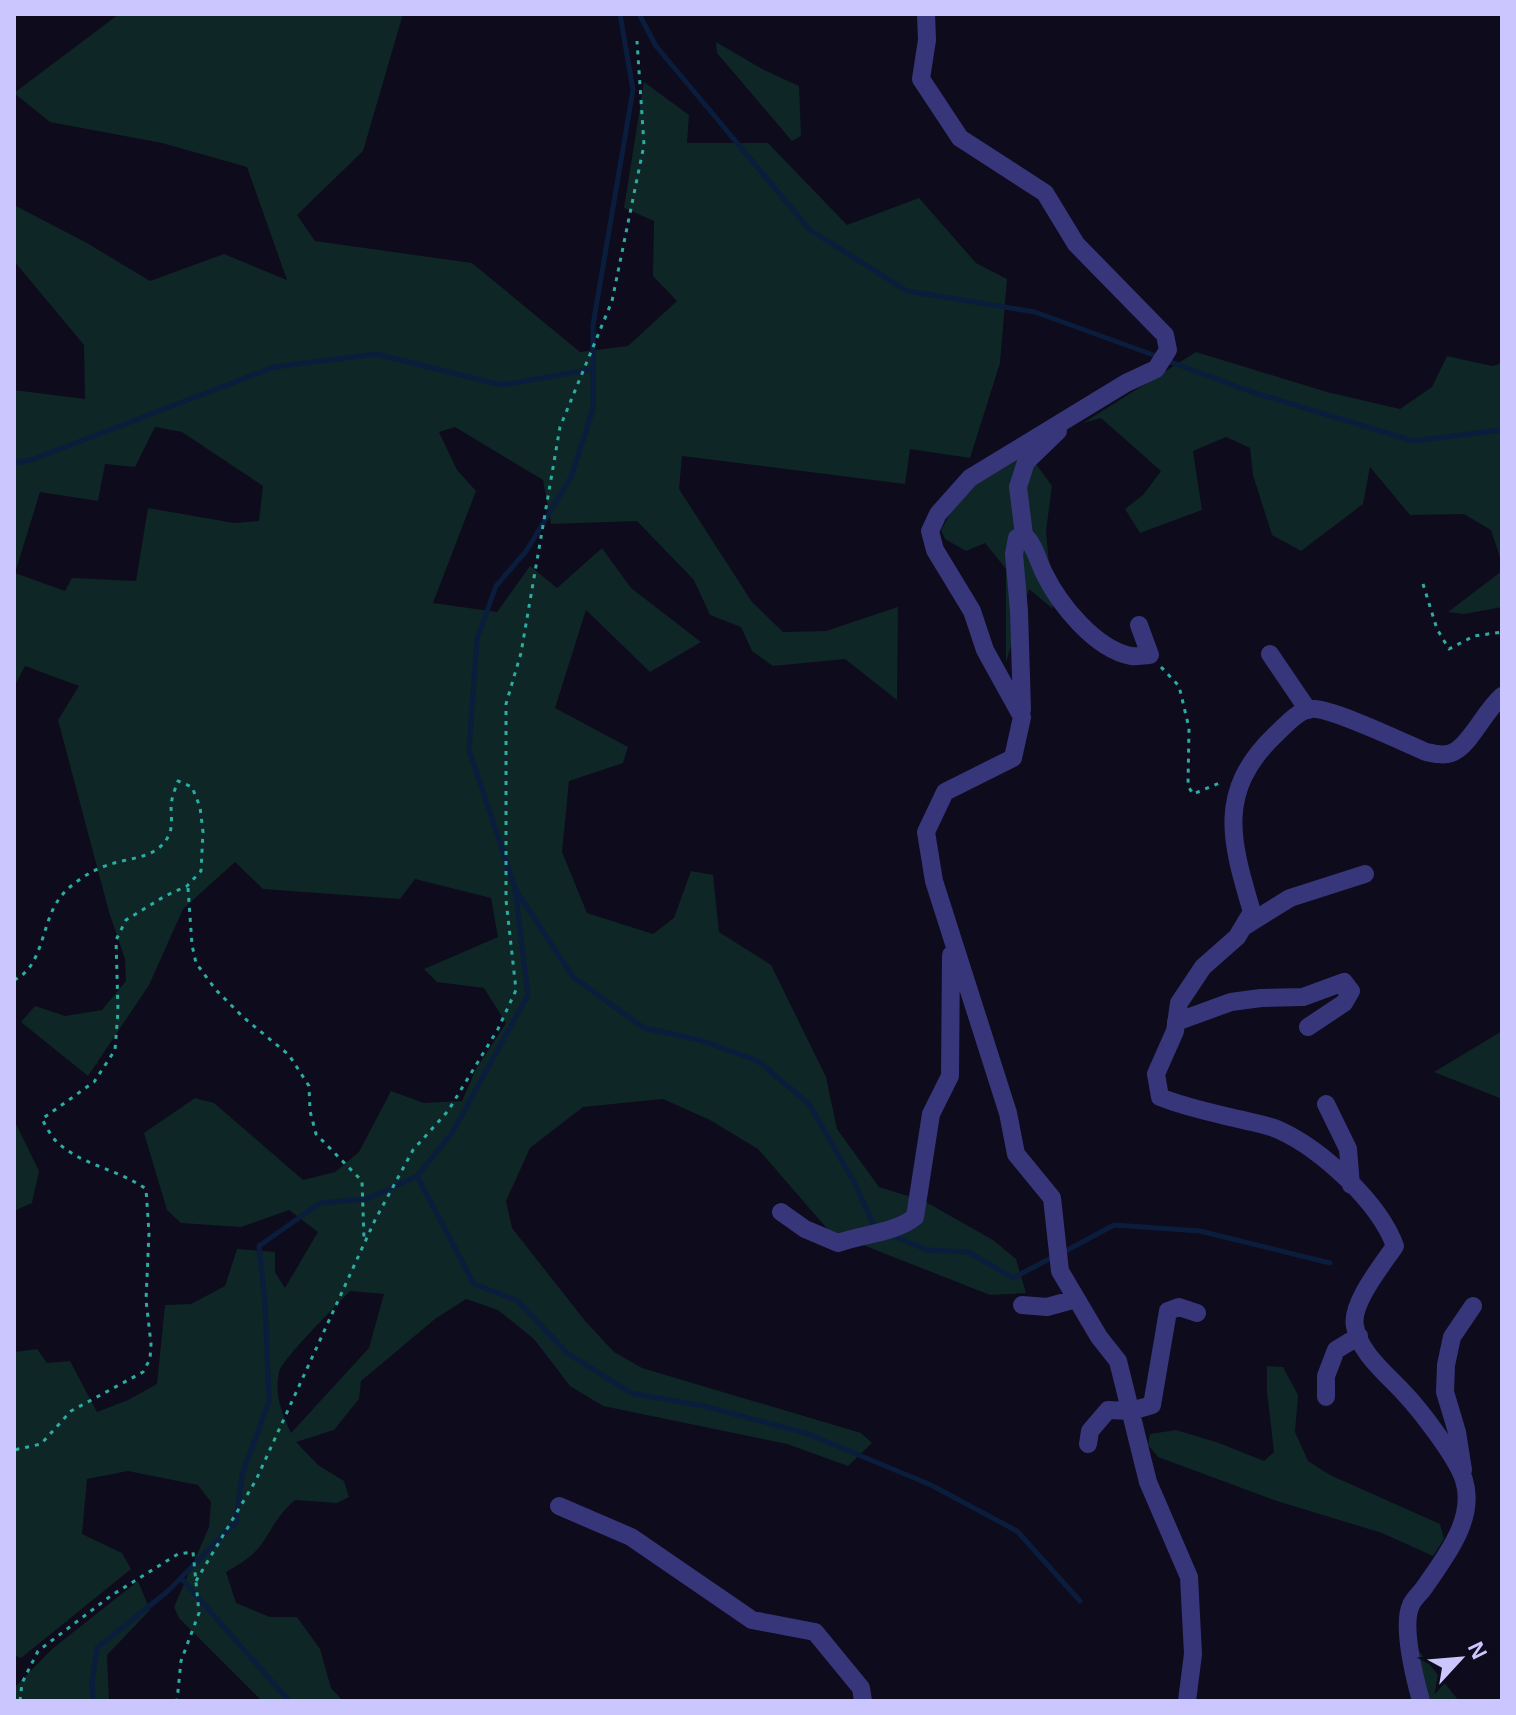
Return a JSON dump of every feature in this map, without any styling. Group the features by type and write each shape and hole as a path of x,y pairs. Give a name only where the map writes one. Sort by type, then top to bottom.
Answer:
{"street":[{"path":"926,14 927,40 921,79 960,138 1045,193 1076,244 1165,335 1168,350 1156,369 1126,383 970,478 938,514 930,531 935,550 972,611 985,650 1022,717"},
{"path":"1062,421 1057,435 1026,462 1018,487 1024,535 1031,541 1044,575 1068,611 1084,628 1108,646 1132,657 1150,655 1139,625"},
{"path":"1024,535 1017,538 1014,554 1022,717 1013,758 979,772 945,792 926,832 934,881 1008,1113 1016,1154 1052,1198 1060,1271 1099,1337 1118,1361 1148,1482 1189,1577 1193,1654 1187,1701"},
{"path":"1270,654 1308,710"},
{"path":"1464,1480 1409,1398 1365,1350 1354,1325 1357,1309 1369,1284 1395,1246 1389,1229 1319,1154 1278,1129 1186,1108 1160,1097 1156,1074 1175,1031 1179,1003 1203,967 1237,937 1252,912 1232,830 1235,793 1269,741 1294,717 1311,709 1335,714 1426,752 1441,755 1456,751 1490,706 1502,696"},
{"path":"1243,927 1290,898 1365,874"},
{"path":"781,1212 805,1229 838,1243 904,1226 915,1217 931,1114 950,1076 951,936"},
{"path":"1176,1022 1231,1002 1303,997 1344,982 1351,991 1344,1003 1308,1027"},
{"path":"1326,1104 1348,1149 1351,1185"},
{"path":"1022,1305 1047,1307 1076,1299"},
{"path":"1421,1701 1408,1629 1410,1606 1454,1544 1465,1511 1457,1432 1445,1392 1446,1365 1452,1337 1473,1306"},
{"path":"1088,1444 1090,1431 1108,1410 1131,1411 1152,1405 1168,1311 1179,1307 1197,1313"},
{"path":"1326,1397 1326,1376 1336,1350 1359,1336"},
{"path":"559,1506 631,1537 752,1620 815,1632 861,1688 863,1701"}],"path":[{"path":"196,1581 256,1480 364,1242 413,1150 448,1111 498,1029 516,990 506,900 506,704 521,653 560,427 612,301 644,145 637,41"},
{"path":"1423,584 1437,629 1449,649 1474,636 1502,632"},
{"path":"1150,655 1179,686 1189,728 1188,786 1193,794 1219,782 1245,776"},
{"path":"14,980 23,976 40,946 57,901 80,879 110,864 138,859 161,848 170,832 171,801 178,781 192,787 200,807 203,832 201,871 187,886 126,920 116,940 118,1011 115,1050 94,1082 42,1119 55,1140 77,1157 128,1176 146,1189 149,1233 146,1300 150,1359 143,1372 71,1411 41,1444 14,1450"},
{"path":"187,886 196,963 216,990 243,1017 289,1055 309,1086 310,1111 316,1134 362,1181 364,1242"},
{"path":"20,1701 22,1683 38,1651 112,1595 178,1554 193,1552 199,1613 181,1661 177,1701"}],"green space":[{"path":"119,14 403,14 363,151 297,215 315,241 472,263 580,352 628,346 677,301 653,276 654,221 624,208 644,82 689,115 687,143 768,143 847,225 919,198 976,263 1007,279 1000,363 970,458 910,449 905,484 682,456 679,489 752,602 783,632 826,631 898,607 897,700 845,659 773,666 752,651 741,627 710,615 694,580 637,521 551,524 543,480 455,427 439,432 457,470 476,491 433,603 497,612 530,566 557,588 602,548 631,588 701,642 650,672 586,610 555,708 628,747 623,763 569,781 562,852 587,913 653,934 674,918 691,871 713,875 719,932 771,965 826,1077 837,1129 879,1187 924,1201 993,1240 1016,1259 1026,1293 990,1295 830,1232 758,1149 710,1120 663,1099 583,1107 530,1148 506,1201 512,1228 586,1322 614,1352 642,1368 861,1433 872,1443 848,1466 787,1444 603,1406 570,1386 534,1339 498,1310 466,1299 435,1319 361,1381 359,1399 334,1430 296,1442 318,1465 344,1481 349,1497 337,1503 295,1500 257,1549 226,1572 236,1603 270,1617 297,1617 320,1649 331,1688 343,1701 262,1701 179,1618 174,1607 209,1527 211,1502 198,1485 128,1471 87,1479 82,1534 122,1553 131,1569 21,1658 14,1655 14,1352 37,1349 47,1363 70,1361 97,1412 128,1400 157,1384 165,1305 191,1304 225,1286 237,1249 275,1252 275,1272 285,1288 318,1232 289,1210 241,1227 181,1223 167,1210 144,1133 195,1098 214,1103 303,1180 335,1172 359,1152 391,1091 424,1103 462,1101 476,1069 506,1023 484,988 437,982 424,969 498,937 491,898 415,879 400,899 263,889 235,862 183,909 149,985 88,1076 21,1022 35,1006 65,1016 102,1010 126,981 125,959 109,912 58,720 79,686 25,666 14,687 14,390 85,399 84,345 14,261 14,205 87,243 150,281 224,254 287,280 247,167 162,143 50,122 14,93","holes":["155,427 182,432 263,486 259,521 234,523 148,508 136,581 72,578 65,591 15,573 40,492 98,501 105,464 135,467","350,1291 384,1294 369,1348 291,1433 278,1396 279,1372 300,1344"]},
{"path":"716,42 799,86 801,136 792,141 717,53"},
{"path":"1196,352 1327,392 1400,409 1432,387 1447,356 1492,366 1502,363 1502,563 1491,530 1464,514 1410,515 1370,467 1363,504 1301,551 1272,535 1253,475 1250,448 1226,437 1193,451 1202,510 1140,533 1125,509 1143,495 1161,471 1101,418 1083,423"},
{"path":"1025,449 1052,486 1046,531 1053,609 1029,589 1006,662 1006,569 985,543 966,551 945,539 941,530 962,493"},
{"path":"1502,571 1502,607 1464,614 1448,612"},
{"path":"1502,1031 1502,1099 1434,1072"},
{"path":"14,1120 39,1171 32,1203 14,1211"},
{"path":"1267,1366 1283,1367 1298,1395 1295,1432 1308,1461 1330,1475 1440,1524 1444,1539 1433,1556 1382,1533 1277,1501 1158,1457 1148,1445 1150,1434 1176,1430 1264,1461 1274,1452"},
{"path":"138,1581 150,1610 107,1655 109,1701 14,1701 14,1688 52,1649"},
{"path":"1418,1650 1459,1701 1428,1701"}],"waterway":[{"path":"93,1701 92,1682 97,1648 168,1591 236,1522 242,1475 269,1401 259,1246 320,1203 367,1199 417,1176 452,1133 528,995 515,888 469,750 477,639 496,586 527,550 571,477 593,409 593,325 633,90 620,14"},
{"path":"639,14 656,46 810,230 907,291 1035,312 1159,357"},
{"path":"14,463 31,460 274,367 376,354 502,385 593,369"},
{"path":"1168,361 1252,392 1413,441 1502,430"},
{"path":"517,892 573,977 644,1028 700,1040 758,1061 809,1104 854,1182 876,1230"},
{"path":"417,1176 474,1284 518,1301 567,1353 631,1393 703,1406 806,1433 931,1485 1017,1531 1080,1601"},
{"path":"1062,1253 1114,1225 1200,1231 1330,1263"},
{"path":"890,1235 928,1250 968,1252 1013,1278 1053,1257"},
{"path":"181,1578 289,1701"}]}
